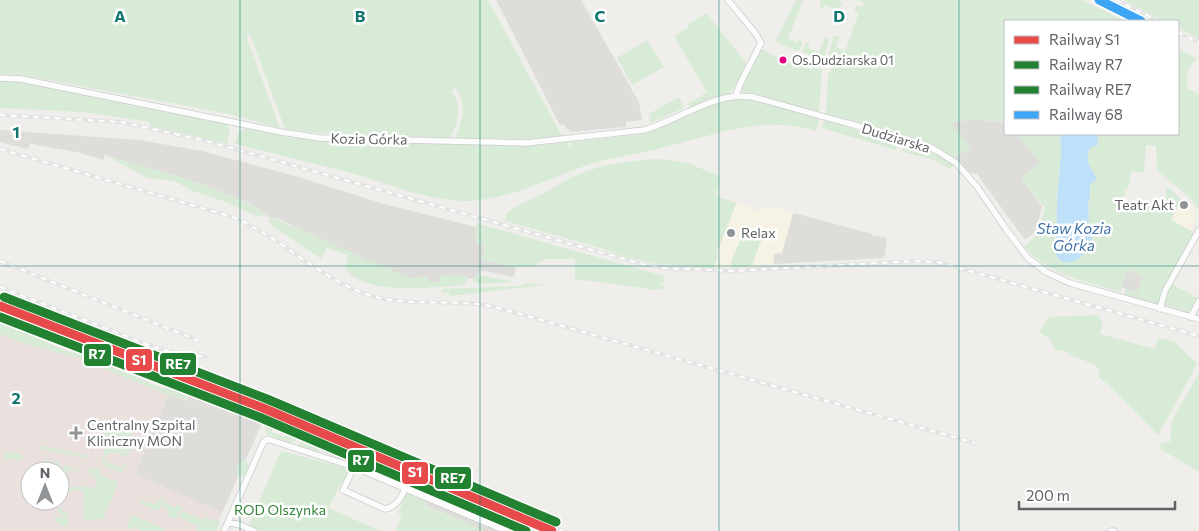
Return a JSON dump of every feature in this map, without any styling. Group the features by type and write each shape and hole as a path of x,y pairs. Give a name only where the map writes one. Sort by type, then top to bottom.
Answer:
{"street":[{"path":"728,0 756,34 761,43 740,82 736,95"},
{"name":"Kozia Górka","path":"0,78 21,79 281,132 320,138 526,143 644,130 659,126 715,100 736,95"},
{"name":"Dudziarska","path":"736,95 769,101 926,145 958,165 969,177 1028,258 1046,272 1070,283 1199,319"},
{"path":"1160,309 1165,291 1199,230"},
{"path":"1191,317 1199,301"},
{"path":"224,531 266,440 354,467 506,531"},
{"path":"354,467 343,490 385,509 390,508 400,498 405,489"},
{"path":"228,522 254,531"}],"shaded area":[{"path":"496,0 581,0 639,102 642,120 626,122 626,127 570,132 563,124 560,125"},
{"path":"972,119 1004,122 1004,135 1018,135 1040,163 1021,178 1042,206 1036,231 1025,240 977,174 970,173 956,158 959,156 951,123"},
{"path":"0,130 139,140 202,151 295,176 384,204 476,227 476,244 485,247 482,260 516,267 514,277 480,270 473,279 440,276 440,282 429,282 428,277 409,278 277,218 269,218 266,213 248,203 202,184 105,155 103,160 77,152 30,143 28,149 0,142"},
{"path":"1181,200 1192,206 1196,219 1190,230 1170,219"},
{"path":"737,203 747,205 756,212 760,208 772,207 792,212 782,253 773,258 774,264 743,268 714,268 718,255 716,254"},
{"path":"793,214 872,234 873,237 874,235 887,238 884,258 774,264 774,254 782,253"},
{"path":"1128,270 1144,276 1137,293 1121,287"},
{"name":"Centralny Szpital Kliniczny MON","path":"0,322 169,394 135,474 222,513 214,531 0,531"},
{"path":"191,390 263,421 222,513 135,474 169,394 186,401"},
{"path":"321,444 368,464 368,470 318,450"},
{"path":"428,500 501,531 485,531 425,505"}],"green space":[{"path":"0,0 488,0 562,136 531,139 456,138 462,119 463,106 462,100 455,88 451,91 459,109 450,139 346,136 285,129 250,34 246,36 280,128 229,114 22,75 0,74"},
{"path":"796,0 803,0 788,39 797,43 798,40 803,42 799,51 778,43 776,40"},
{"path":"821,0 837,0 842,3 837,18 832,17 835,9 825,5 823,9 819,7"},
{"path":"857,0 1082,0 1122,20 1004,20 1004,122 972,119 951,123 971,147 956,158 925,142 826,113 828,73 831,72 832,55 829,54 834,35 840,37 836,47 845,51 859,13 854,11 857,5 862,7 864,3"},
{"path":"1123,0 1199,0 1199,39 1179,29 1179,20 1162,20"},
{"path":"706,13 747,64 742,73 743,75 729,94 712,98 691,107 688,104 707,92 674,36"},
{"path":"825,37 829,38 824,60 817,58"},
{"path":"647,40 664,67 632,85 617,58"},
{"path":"806,42 810,44 808,48 819,52 817,58 802,52"},
{"path":"763,49 791,63 811,69 813,66 822,70 819,111 742,92 741,88 758,52"},
{"path":"1179,50 1196,58 1189,70 1187,80 1188,89 1199,94 1199,210 1189,197 1157,170 1156,146 1146,145 1144,173 1132,171 1128,189 1125,189 1124,200 1161,208 1163,201 1166,200 1166,188 1170,188 1181,200 1171,220 1193,232 1194,235 1158,305 1124,295 1126,289 1137,293 1143,276 1128,270 1121,287 1121,292 1082,281 1057,271 1034,257 1024,247 1038,234 1045,208 1021,178 1040,163 1018,135 1060,135 1061,152 1057,203 1056,257 1062,260 1091,227 1088,214 1089,195 1090,185 1095,175 1090,169 1088,155 1090,148 1094,145 1097,135 1179,135"},
{"path":"0,81 18,81 226,123 230,130 227,144 150,126 150,122 82,112 0,108"},
{"path":"679,97 684,108 651,123 649,114"},
{"path":"732,99 764,103 816,117 819,121 816,131 796,126 776,125 737,129 596,162 534,186 494,198 463,201 446,200 411,192 344,171 235,144 239,131 249,128 314,140 529,146 568,142 570,147 572,147 571,142 644,134 654,131 717,103"},
{"path":"828,120 845,127 894,140 897,145 896,150 822,128 824,122"},
{"path":"905,145 936,154 954,165 950,169 934,160 901,151"},
{"path":"105,155 167,173 227,194 266,213 266,215 259,217 226,202 193,191 174,181 147,178"},
{"path":"658,159 688,163 721,177 715,196 737,203 716,254 718,255 714,268 659,264 625,257 601,248 505,221 506,214 513,208 582,173 613,164"},
{"path":"272,217 409,278 428,277 429,282 439,282 440,276 462,275 467,277 467,281 463,285 417,288 383,287 367,283 354,277 345,268 348,255 327,248 321,259 271,225 269,220"},
{"path":"476,223 664,276 665,283 661,282 660,284 664,285 663,289 655,290 575,280 575,259 545,259 534,266 516,267 482,260 485,247 476,244"},
{"path":"744,231 762,238 752,266 732,268 731,262"},
{"path":"476,275 516,282 478,284 473,281"},
{"path":"525,283 545,285 450,296 449,293 442,292 442,289 517,286"},
{"path":"1172,284 1197,298 1189,312 1164,305"},
{"path":"1100,315 1099,319 1103,320 1100,334 1155,349 1158,338 1175,342 1197,364 1158,435 1108,384 1098,377 1100,370 1094,364 1072,356 1066,351 1055,350 1050,339 1040,331 1050,317"},
{"path":"0,322 71,353 73,350 159,387 169,388 187,396 185,400 168,395 76,357 25,344 0,334"},
{"path":"1199,373 1199,472 1161,449 1160,444 1170,442 1172,421"},
{"path":"112,421 133,430 131,437 136,439 128,456 130,458 125,456 130,447 121,438 118,446 122,447 125,445 128,447 124,456 115,452 114,454 109,452 107,456 103,455 106,426 111,425"},
{"path":"263,421 271,424 273,422 300,433 295,441 290,443 267,434 262,423","holes":["274,426 286,431 284,437 272,432"]},
{"path":"305,434 322,441 317,452 298,446"},
{"path":"40,446 89,456 88,458 40,449"},
{"name":"ROD Olszynka","path":"281,451 350,469 328,508 381,531 259,531 244,524 249,525"},
{"path":"8,452 22,454 23,458 20,460 3,458 4,454"},
{"path":"102,457 106,458 105,462 121,468 123,464 126,466 122,472 114,470 103,463"},
{"path":"244,460 248,463 249,467 245,475 241,476 236,474 236,470"},
{"path":"89,467 101,471 99,475 113,481 115,479 118,483 102,522 101,518 84,520 83,490 70,490 70,487 84,487 84,485 94,489 97,481 94,475 88,472"},
{"path":"70,468 81,470 70,470"},
{"path":"407,492 427,501 426,506 485,531 395,531 402,516 398,513"},
{"path":"161,499 165,499 158,511 140,503 141,500 154,504"},
{"path":"166,500 168,501 167,504 176,508 177,505 182,507 176,519 166,515 169,509 163,507"},
{"path":"58,511 68,513 68,526 60,526 60,523 55,523 55,516 52,516 55,515 61,519 62,516"},
{"path":"182,511 203,520 205,517 220,522 217,531 197,531 199,527 179,517"},
{"path":"132,515 169,531 143,531 127,527"}],"water":[{"name":"Staw Kozia Górka","path":"1060,135 1097,135 1098,145 1090,148 1088,153 1089,165 1097,179 1090,185 1088,204 1092,242 1088,250 1078,259 1068,263 1061,261 1056,256 1057,203 1061,152"}],"railway":[{"path":"1100,0 1116,8"},
{"path":"1116,0 1156,20"},
{"path":"1179,33 1199,43"},
{"path":"0,115 121,122 207,141 642,264 664,268 733,271 915,261 938,262 1199,336"},
{"path":"0,149 233,217 267,235 331,278 366,294 399,301 479,304 495,307 975,443"},
{"path":"0,261 199,341"},
{"path":"0,287 154,347 206,357"},
{"path":"0,300 260,402 563,531"}],"rail line":[{"name":"68","path":"1099,0 1139,20"},
{"name":"RE7","path":"4,297 267,399 556,522"},
{"name":"S1","path":"0,306 263,408 552,531"},
{"name":"R7","path":"0,317 259,417 526,531"}],"place":[{"name":"Os.Dudziarska 01","path":"783,60"},
{"name":"Teatr Akt","path":"1184,205"},
{"name":"Relax","path":"731,233"},
{"name":"Centralny Szpital Kliniczny MON","path":"76,433"}]}
